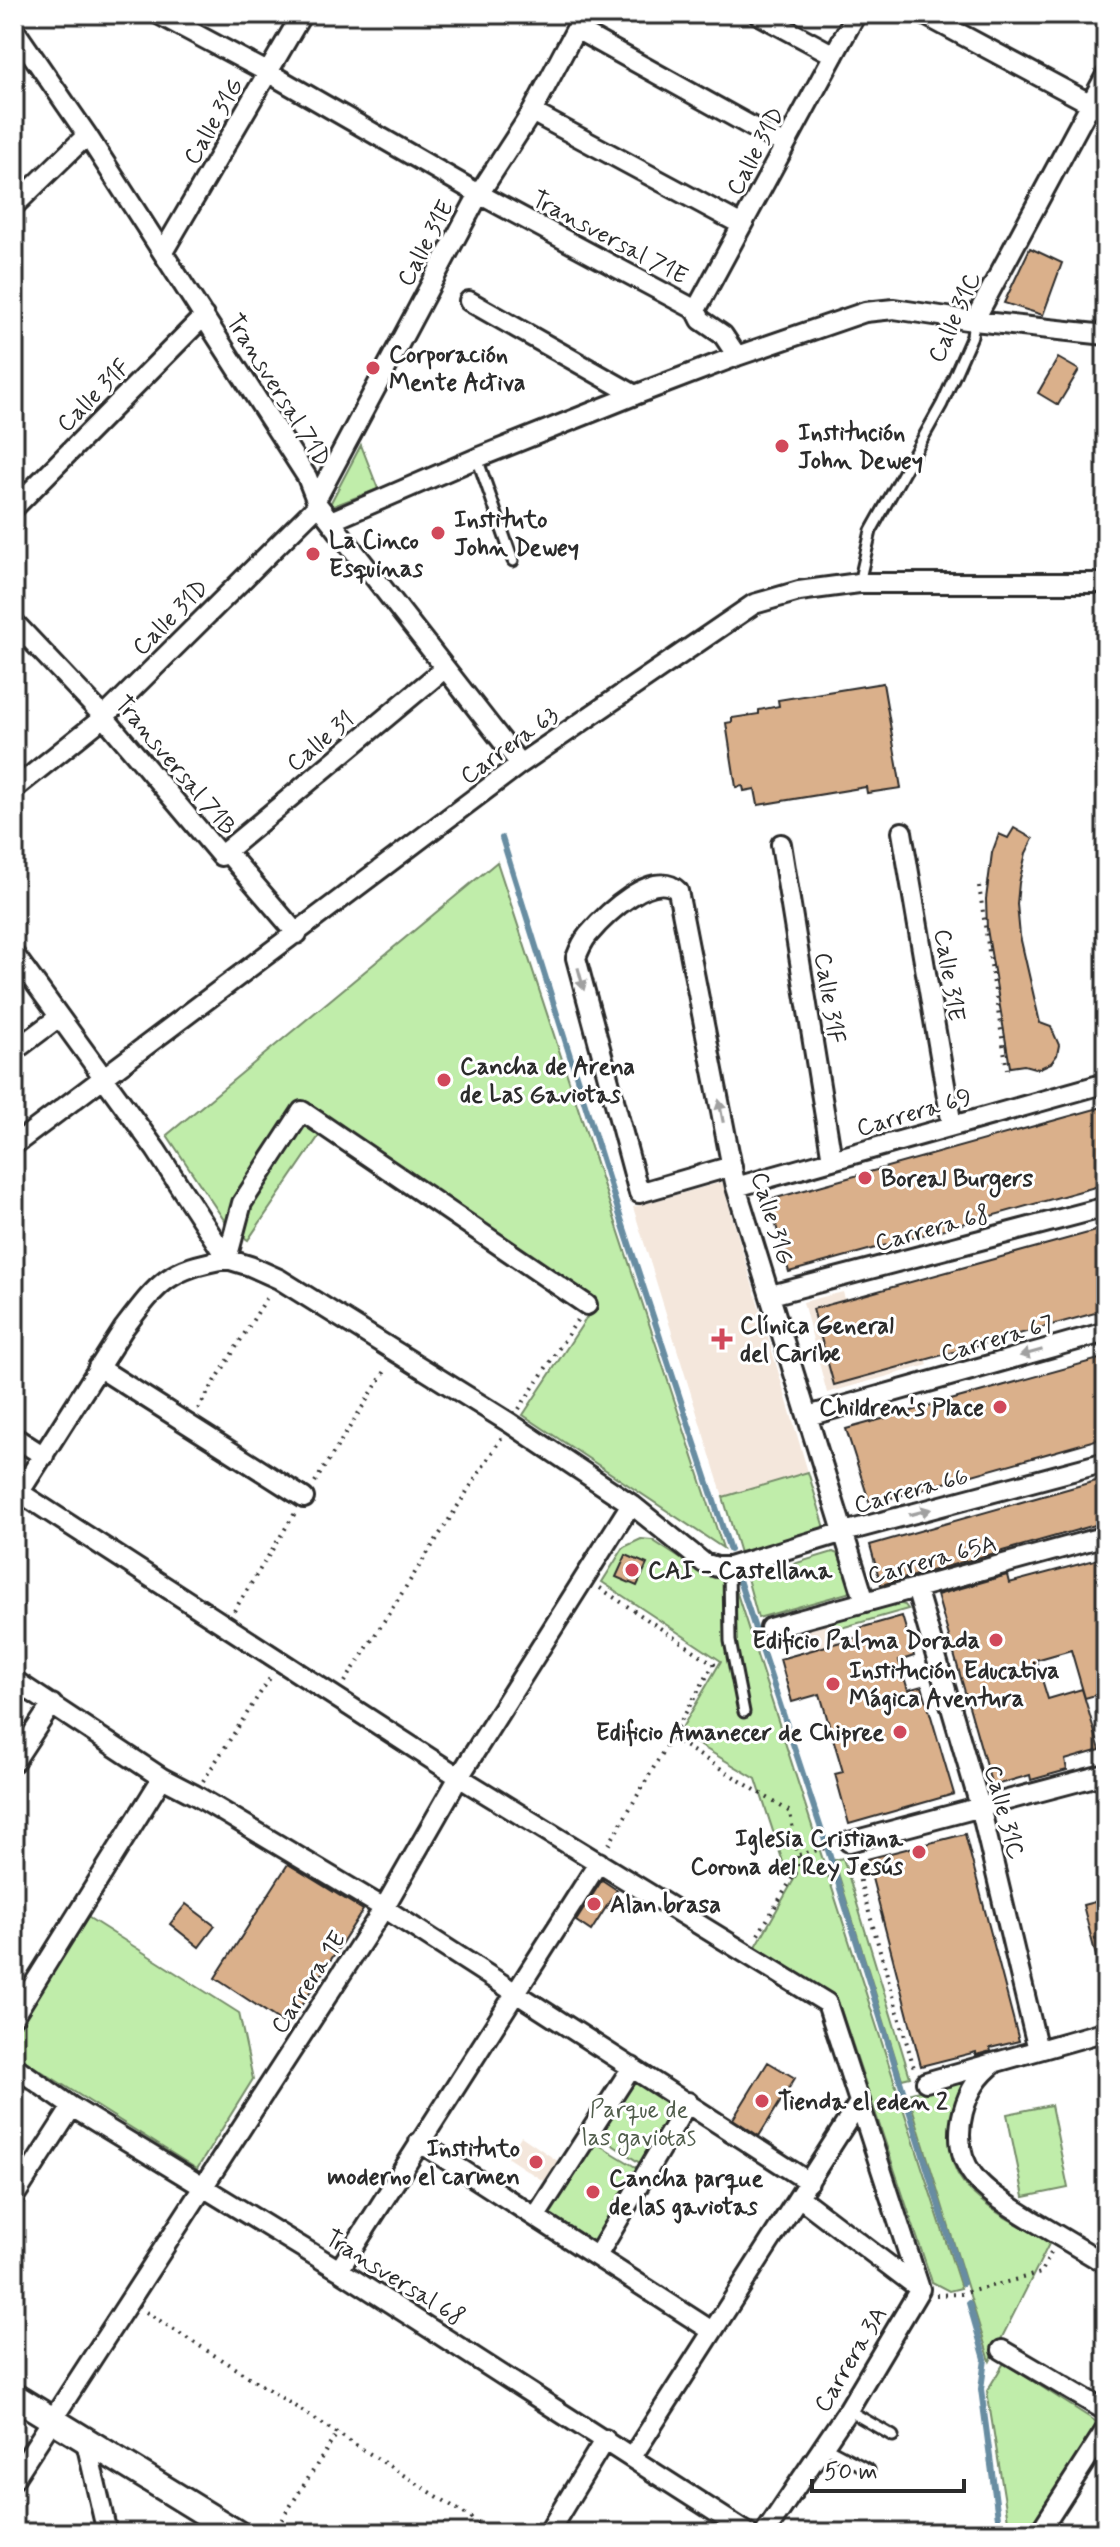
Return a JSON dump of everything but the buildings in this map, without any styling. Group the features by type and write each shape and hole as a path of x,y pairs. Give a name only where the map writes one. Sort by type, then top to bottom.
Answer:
{"street":[{"name":"Transversal 71E","path":"158,14 269,73 479,194 696,310 701,320 723,335 737,356"},
{"name":"Calle 31G","path":"163,252 302,14"},
{"path":"758,14 834,55"},
{"name":"Calle 31D","path":"696,310 856,14"},
{"path":"923,14 1098,108"},
{"path":"580,21 785,145"},
{"name":"Calle 31E","path":"317,502 479,194 532,112 580,21"},
{"name":"Transversal 71D","path":"14,29 204,316 307,477 317,502 520,764"},
{"name":"Calle 31C","path":"974,321 1098,108 1106,75"},
{"path":"532,112 742,225"},
{"path":"14,206 87,135"},
{"path":"469,301 635,395"},
{"path":"331,521 635,395 865,312 894,309 1106,335"},
{"name":"Calle 31F","path":"14,508 204,316"},
{"name":"Calle 31D","path":"14,789 104,717 317,502"},
{"name":"Carrera 63","path":"14,1145 520,764 754,604 799,591 859,583 1106,583"},
{"name":"Transversal 71B","path":"14,622 104,717 221,856 226,851 297,934"},
{"name":"Calle 31","path":"226,851 444,669"},
{"name":"Calle 31E","path":"902,832 952,1126"},
{"name":"Calle 31F","path":"781,844 832,1160"},
{"name":"Calle 31G","path":"732,1166 639,1193 576,958 586,937 613,910 650,886 672,884 678,891 732,1166 736,1187 865,1602"},
{"path":"14,954 156,1150 227,1259"},
{"path":"14,1051 59,1017"},
{"name":"Carrera 69","path":"736,1187 1106,1083"},
{"path":"227,1259 242,1203 302,1111 587,1305"},
{"name":"Carrera 68","path":"771,1295 1106,1207"},
{"path":"729,1567 704,1563 631,1504 510,1423 279,1279 227,1259 194,1265 172,1274 144,1302 98,1367 17,1496 459,1777 827,2003 920,2289"},
{"name":"Carrera 67","path":"808,1416 1106,1332"},
{"path":"98,1367 304,1498"},
{"path":"14,1437 44,1456"},
{"name":"Carrera 66","path":"729,1567 844,1532 1106,1462"},
{"name":"Carrera 1E","path":"14,2479 384,1908 459,1777 631,1504"},
{"name":"Carrera 65A","path":"770,1628 1106,1536"},
{"name":"Calle 31C","path":"916,1588 980,1806 1038,2050"},
{"path":"14,1680 162,1778 384,1908 688,2102 804,2189 920,2289"},
{"path":"14,1762 52,1704"},
{"path":"842,1843 1106,1774"},
{"path":"14,2016 162,1778"},
{"path":"339,2270 599,1862"},
{"path":"926,2082 1106,2031"},
{"path":"996,2062 975,2081 965,2106 961,2135 965,2159 986,2192 1106,2264"},
{"name":"Transversal 68","path":"14,2066 72,2107 339,2270 748,2533"},
{"path":"536,2216 632,2067"},
{"path":"632,2457 860,2101"},
{"path":"597,2256 688,2102"},
{"path":"14,2197 72,2107"},
{"path":"419,2142 712,2331"},
{"name":"Carrera 3A","path":"765,2533 848,2410 920,2289"},
{"path":"1002,2350 1106,2411"},
{"path":"14,2396 237,2533"},
{"path":"1039,2533 1106,2429"},
{"path":"548,2533 605,2439"},
{"path":"86,2442 107,2533"}],"lane":[{"name":"Calle 31C","path":"859,583 871,531 942,404 972,336 974,321"},
{"path":"477,458 513,561"},
{"path":"729,1567 730,1641 744,1712"},
{"path":"848,2410 893,2436"},
{"path":"824,2446 869,2470"}],"path":[{"path":"979,886 1007,1070"},
{"path":"189,1425 279,1279"},
{"path":"335,1698 587,1305"},
{"path":"585,1577 714,1664 599,1862"},
{"path":"195,1795 280,1662"},
{"path":"672,1738 790,1812 799,1867 746,1954"},
{"path":"799,1855 842,1843 910,2060 915,2071 926,2082"},
{"path":"1094,1939 1106,1936"},
{"path":"961,2294 1041,2273 1059,2236"},
{"path":"130,2302 495,2533"},
{"path":"273,2533 338,2432"}],"shaded area":[{"name":"Clínica General del Caribe","path":"722,1182 808,1472 723,1497 633,1207"},
{"path":"843,1292 856,1338 916,1322 928,1365 827,1393 803,1302"},
{"name":"Institución Educativa Mágica Aventura","path":"831,1617 866,1742 836,1751 800,1626"},
{"name":"Instituto moderno el carmen","path":"521,2136 565,2166 551,2186 508,2158"}],"green space":[{"path":"361,445 378,489 328,508"},
{"path":"497,862 723,1548 523,1415 597,1302 330,1120 248,1240 228,1226 167,1135"},
{"path":"808,1472 825,1528 740,1553 723,1497"},
{"path":"641,1539 652,1540 704,1574 732,1578 961,2288 949,2291 932,2282 838,2001 753,1952 797,1874 784,1865 756,1779 679,1733 721,1661 602,1582 624,1547"},
{"path":"833,1552 840,1555 851,1592 758,1618 747,1578"},
{"path":"898,1603 908,1609 834,1630 832,1621"},
{"path":"843,1858 910,2077 902,2079 834,1860"},
{"path":"86,1916 239,2013 253,2079 197,2169 14,2054 14,2033"},
{"path":"970,2077 952,2137 952,2157 958,2174 983,2202 1050,2242 990,2361 908,2094"},
{"name":"Parque de las gaviotas","path":"632,2079 682,2112 646,2167 596,2134"},
{"path":"1051,2105 1068,2188 1024,2197 1007,2114"},
{"name":"Cancha parque de las gaviotas","path":"591,2140 642,2171 597,2245 543,2213"},
{"path":"1004,2363 1100,2424 1032,2533 1010,2533 987,2391"}],"waterway":[{"path":"502,838 619,1213 730,1550"},
{"path":"739,1580 827,1847 963,2283"},
{"path":"969,2303 985,2359 981,2389 1000,2533"}],"place":[{"name":"Corporación Mente Activa","path":"373,368"},
{"name":"Institución John Dewey","path":"782,446"},
{"name":"Instituto John Dewey","path":"438,533"},
{"name":"La Cinco Esquinas","path":"313,554"},
{"name":"Cancha de Arena de Las Gaviotas","path":"444,1080"},
{"name":"Boreal Burgers","path":"865,1178"},
{"name":"Clínica General del Caribe","path":"722,1339"},
{"name":"Children's Place","path":"1000,1407"},
{"name":"CAI - Castellana","path":"632,1570"},
{"name":"Edificio Palma Dorada","path":"996,1640"},
{"name":"Institución Educativa Mágica Aventura","path":"833,1684"},
{"name":"Edificio Amanecer de Chipree","path":"900,1732"},
{"name":"Iglesia Cristiana Corona del Rey Jesús","path":"919,1852"},
{"name":"Alan brasa","path":"594,1904"},
{"name":"Tienda el eden 2","path":"762,2101"},
{"name":"Instituto moderno el carmen","path":"536,2162"},
{"name":"Cancha parque de las gaviotas","path":"593,2192"}]}
